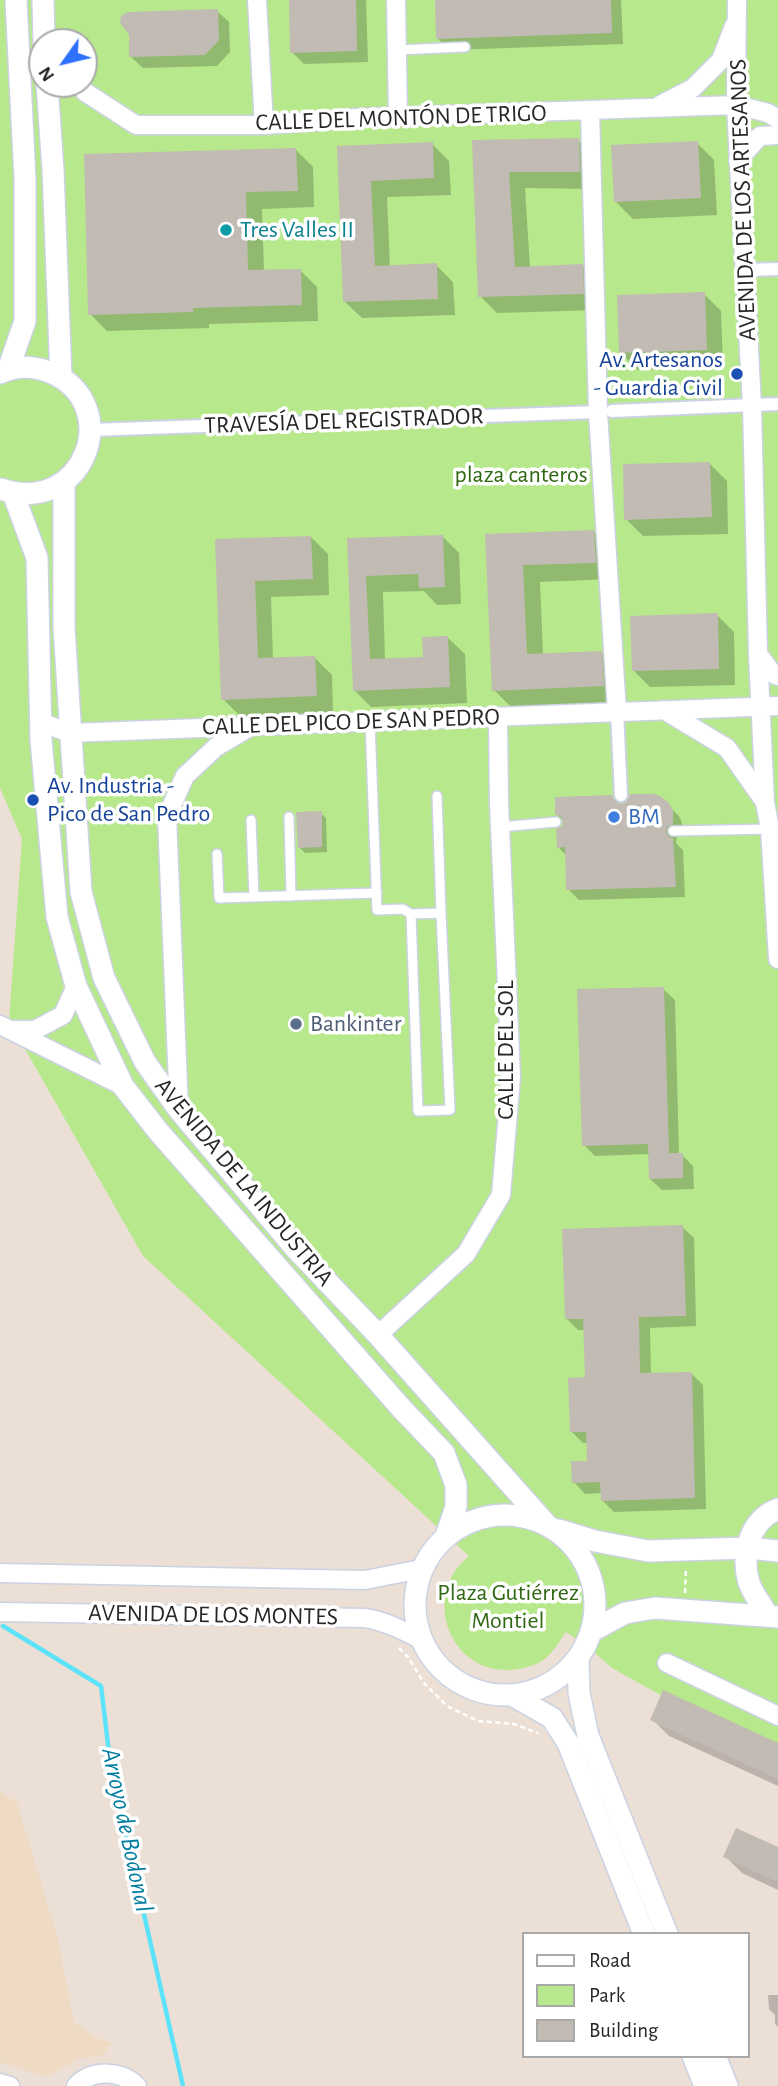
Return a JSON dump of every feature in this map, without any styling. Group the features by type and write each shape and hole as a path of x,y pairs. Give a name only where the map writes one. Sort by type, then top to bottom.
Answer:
{"street":[{"path":"4,371 25,321 25,171 16,0"},
{"path":"43,0 44,28"},
{"path":"257,0 264,125"},
{"path":"396,0 398,117"},
{"path":"654,108 693,88 721,60 738,6"},
{"name":"AVENIDA DE LOS ARTESANOS","path":"738,6 736,105 752,406 758,654 769,706 765,802 777,900 778,959"},
{"path":"48,98 61,377"},
{"name":"CALLE DEL MONTÓN DE TRIGO","path":"95,98 136,125 264,125 398,117 736,105 768,113 778,119"},
{"path":"590,110 621,795"},
{"path":"738,160 760,136 778,135"},
{"path":"746,270 778,269"},
{"path":"4,371 26,367 61,377 73,387 82,400 90,430 89,445 83,459 75,472 64,482 40,493 7,491"},
{"name":"TRAVESÍA DEL REGISTRADOR","path":"90,430 778,404"},
{"name":"AVENIDA DE LA INDUSTRIA","path":"64,482 64,627 80,892 104,978 145,1062 179,1110 296,1249 378,1335 550,1526"},
{"name":"AVENIDA DE LA INDUSTRIA","path":"7,491 37,558 42,770 57,917 76,986 123,1086 158,1131 443,1453 456,1485 456,1507 446,1536"},
{"path":"758,654 773,674 778,676"},
{"name":"CALLE DEL PICO DE SAN PEDRO","path":"40,722 70,733 769,706"},
{"path":"664,710 727,748 765,802"},
{"name":"CALLE DEL SOL","path":"378,1335 466,1254 501,1195 511,1077 498,717"},
{"path":"179,1110 167,816 185,776 216,747 252,726"},
{"path":"5,1027 34,1030 63,1016 76,986"},
{"path":"5,1027 123,1086"},
{"path":"773,1616 750,1585 745,1561 750,1535 774,1507"},
{"path":"550,1526 573,1545 586,1564 594,1586 596,1609 592,1631 579,1658 560,1677 538,1690 512,1695 484,1693 458,1682 437,1664 422,1640 415,1617 415,1592 421,1569 432,1551 446,1536 468,1522 493,1515 519,1515 595,1541 648,1551 748,1548 778,1550"},
{"name":"AVENIDA DE LOS MONTES","path":"0,1573 365,1580 421,1569"},
{"path":"592,1631 625,1614 655,1608 773,1616"},
{"name":"AVENIDA DE LOS MONTES","path":"0,1612 365,1618 375,1619 422,1640"},
{"path":"579,1658 579,1693 588,1736 666,1932"},
{"path":"667,1663 778,1716"},
{"path":"512,1695 552,1718 568,1743 643,1932"},
{"path":"694,2058 705,2086"},
{"path":"716,2058 727,2086"},
{"path":"76,2086 96,2074 116,2074 138,2086"},
{"path":"0,2083 10,2086"}],"lane":[{"path":"397,50 465,47"},
{"path":"370,722 377,910 402,909 411,915 441,913"},
{"path":"411,915 418,1111 450,1110 437,796"},
{"path":"289,817 291,896"},
{"path":"251,820 254,897"},
{"path":"500,827 556,822"},
{"path":"673,831 770,829"},
{"path":"217,854 219,898 377,893"}],"path":[{"path":"685,1610 687,1550"},
{"path":"393,1641 408,1657 424,1684 447,1706 478,1721 514,1724 540,1734"}],"shaded area":[{"path":"0,1791 17,1803 58,1939 74,2023 99,2039 112,2043 103,2055 79,2059 46,2077 0,2062"}],"green space":[{"path":"0,0 778,0 778,1763 612,1668 566,1632 546,1658 527,1667 511,1670 489,1668 471,1659 457,1645 448,1628 446,1590 454,1572 469,1556 143,1256 9,1021 22,839 0,788"}],"building":[{"path":"289,0 356,0 357,51 290,53"},
{"path":"435,0 611,0 612,33 436,39"},
{"path":"218,9 219,40 205,55 129,57 129,35 120,23 121,16 128,12"},
{"path":"579,138 580,172 509,172 515,267 583,264 584,294 478,297 472,140"},
{"path":"698,141 701,198 614,202 611,145"},
{"path":"433,142 434,178 371,181 375,266 437,263 438,299 343,302 337,146"},
{"path":"296,148 298,191 246,192 248,270 301,269 302,305 88,315 84,154"},
{"path":"705,292 707,350 619,353 617,295"},
{"path":"710,462 712,517 624,520 623,464"},
{"path":"594,530 596,563 523,565 527,654 602,651 604,686 492,691 485,534"},
{"path":"443,535 445,587 419,588 418,574 366,576 370,659 423,657 422,637 448,636 450,687 353,691 347,538"},
{"path":"311,536 313,579 255,581 258,658 315,656 317,696 221,700 215,539"},
{"path":"718,613 719,669 632,671 630,616"},
{"path":"630,794 660,796 669,803 673,811 673,824 667,827 666,832 673,838 676,887 566,890 565,847 557,848 556,829 562,826 563,821 560,816 555,815 555,797 612,795 614,800 621,804 626,802"},
{"path":"322,811 322,847 298,848 296,812"},
{"path":"664,987 669,1153 683,1153 683,1178 649,1179 648,1144 582,1146 577,989"},
{"path":"683,1225 686,1316 639,1317 640,1373 692,1372 695,1498 601,1501 600,1482 572,1483 571,1461 587,1461 586,1432 570,1432 568,1378 585,1377 583,1319 565,1319 562,1229"},
{"path":"663,1690 778,1743 778,1779 650,1720"},
{"path":"736,1828 778,1847 778,1882 723,1857"}],"waterway":[{"name":"Arroyo de Bodonal","path":"3,1626 101,1686 111,1769 183,2086"}],"place":[{"name":"Tres Valles II","path":"226,230"},
{"name":"Av. Artesanos - Guardia Civil","path":"737,374"},
{"name":"Av. Industria - Pico de San Pedro","path":"33,800"},
{"name":"BM","path":"614,817"},
{"name":"Bankinter","path":"296,1024"}],"park label":[{"name":"plaza canteros","path":"521,475"},
{"name":"Plaza Gutiérrez Montiel","path":"508,1607"}]}
